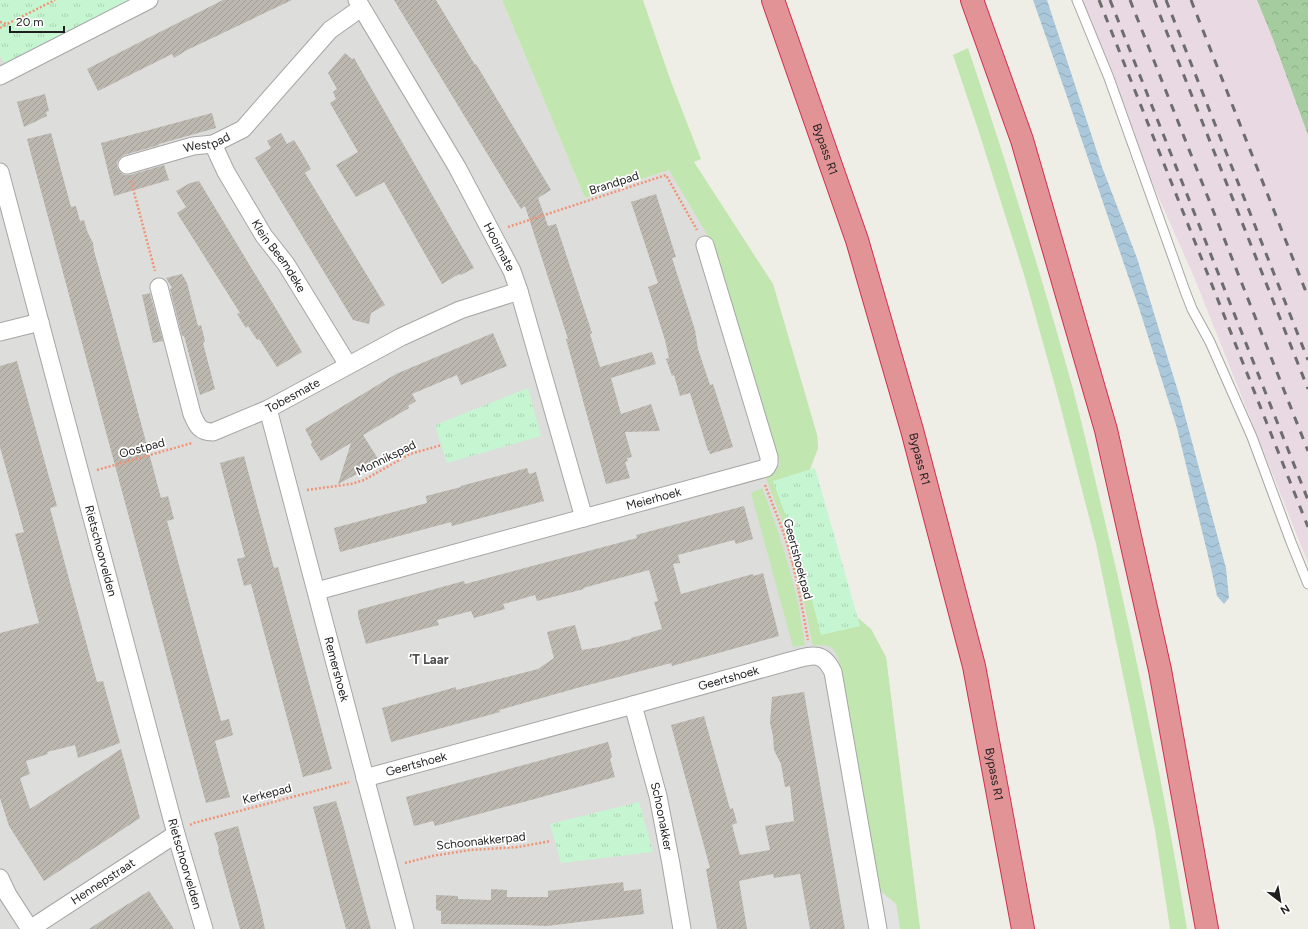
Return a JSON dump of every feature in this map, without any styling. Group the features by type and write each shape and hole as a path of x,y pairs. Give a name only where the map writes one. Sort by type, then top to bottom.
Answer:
{"highway":[{"name":"Bypass R1","path":"773,0 857,240 912,430 974,666 1023,929"},
{"path":"972,0 1022,140 1106,430 1160,670 1207,929"}],"street":[{"path":"0,76 149,0"},
{"name":"Westpad","path":"127,165 193,146 213,144 243,129 330,30 359,4"},
{"name":"Hooimate","path":"359,4 457,167 512,271 519,290 584,518"},
{"name":"Klein Beemdeke","path":"213,144 226,172 264,236 286,264 348,365"},
{"name":"Rietschoorvelden","path":"0,172 176,834 204,929"},
{"path":"705,245 769,457 769,463 766,468 758,470"},
{"path":"159,287 192,414 200,429"},
{"name":"Tobesmate","path":"200,429 206,432 213,432 268,409 401,337 460,310 519,290"},
{"path":"0,332 40,322"},
{"name":"Remershoek","path":"268,409 405,929"},
{"name":"Meierhoek","path":"317,591 758,470"},
{"path":"811,656 821,657 828,663 833,672 878,929"},
{"name":"Geertshoek","path":"365,778 811,656"},
{"name":"Schoonakker","path":"633,705 658,796 682,929"},
{"name":"Hennepstraat","path":"30,929 176,834"},
{"path":"0,878 8,895 30,929"}],"lane":[{"path":"1077,0 1109,78 1192,310 1210,342 1252,437 1308,584"}],"path":[{"path":"0,28 55,0"},
{"path":"0,22 7,24"},
{"path":"127,165 159,287"},
{"name":"Brandpad","path":"491,233 666,175 705,245"},
{"name":"Oostpad","path":"81,474 191,444 200,429"},
{"name":"Monnikspad","path":"290,492 351,484 364,480 410,454 442,445"},
{"name":"Geertshoekpad","path":"758,470 780,524 798,584 811,656"},
{"path":"792,564 802,561"},
{"name":"Kerkepad","path":"176,834 194,823 365,778"},
{"name":"Schoonakkerpad","path":"390,868 432,856 470,850 518,848 551,841"}],"shaded area":[{"path":"0,0 502,0 585,198 669,170 773,284 817,435 818,448 804,485 829,594 871,629 886,657 920,929 0,929"},
{"path":"1071,0 1257,0 1276,45 1308,134 1308,563 1194,277"},
{"path":"878,889 896,904 900,929 884,929"}],"green space":[{"path":"0,0 132,0 5,64 0,56"},
{"path":"502,0 643,0 670,79 701,159 694,162 773,284 817,435 818,448 804,485 829,594 871,629 886,657 920,929 900,929 896,904 878,889 839,662 836,652 830,647 823,645 813,646 796,565 786,532 766,478 778,469 780,464 712,243 669,170 585,198"},
{"path":"1257,0 1308,0 1308,135 1273,39"},
{"path":"968,48 1036,260 1081,420 1138,668 1169,824 1187,929 1170,929 1155,830 1096,544 1025,278 953,55"},
{"path":"528,388 541,436 447,463 435,425"},
{"path":"815,468 860,626 821,635 802,561 773,481"},
{"path":"762,488 777,527 793,581 805,645 793,647 751,493"},
{"path":"639,802 653,852 561,863 550,824"}],"water":[{"path":"1033,0 1047,0 1102,167 1137,258 1181,401 1226,568 1229,598 1224,604 1217,596 1177,428 1139,308"}],"building":[{"path":"223,0 292,0 187,50 174,58 172,54 98,91 87,69"},
{"path":"394,0 436,0 551,190 538,198 548,226 556,224 592,333 590,334 600,367 652,352 656,364 611,378 621,414 651,404 660,431 625,432 632,457 627,458 628,461 625,462 630,478 606,484 566,339 568,339 525,206 521,209"},
{"path":"345,53 352,59 354,58 474,268 461,275 459,274 442,284 384,182 356,197 336,165 358,152 330,103 336,99 333,92 337,89 328,73"},
{"path":"45,94 49,111 46,112 47,116 24,127 17,102"},
{"path":"212,113 216,128 159,144 124,155 120,158 117,162 117,167 124,175 130,175 164,165 169,180 114,196 101,143"},
{"path":"51,133 71,207 76,206 80,221 84,220 87,231 93,243 161,498 168,496 174,519 167,521 221,721 229,719 233,735 215,741 230,797 206,803 27,139"},
{"path":"281,133 287,144 294,140 302,153 311,169 305,173 385,305 371,313 369,324 353,320 255,158 271,148 267,141"},
{"path":"199,181 302,352 277,367 259,339 257,340 248,326 246,328 237,314 240,313 177,213 186,207 176,191 190,183"},
{"path":"656,194 676,257 672,258 695,330 698,349 710,385 713,384 733,447 710,454 690,393 680,396 674,375 672,376 666,359 669,358 665,340 648,287 658,283 631,202"},
{"path":"182,274 187,283 198,326 201,325 205,341 203,343 215,389 200,395 184,336 182,336 170,289 172,288 166,278"},
{"path":"150,293 163,341 153,343 142,295"},
{"path":"493,333 507,366 461,385 457,375 412,394 416,401 408,406 409,408 363,435 380,462 338,484 351,443 321,461 311,445 312,442 305,429 396,374"},
{"path":"17,361 57,506 50,508 73,594 97,682 103,681 120,743 78,758 75,745 47,752 48,754 26,761 30,774 20,778 30,809 121,749 140,818 44,881 9,826 0,798 0,633 39,623 15,534 24,532 0,447 0,366"},
{"path":"244,456 274,568 278,567 332,769 303,777 251,584 244,586 237,559 245,557 220,463"},
{"path":"527,468 529,474 536,472 544,501 452,526 451,522 340,552 334,528 427,503 426,496"},
{"path":"744,506 753,539 736,544 734,540 678,555 680,563 673,564 681,594 753,574 754,576 763,573 779,636 672,666 671,663 577,688 499,710 500,712 391,742 382,708 456,687 456,690 538,669 554,658 547,632 575,625 582,650 631,639 662,629 654,602 658,601 649,570 537,601 535,595 503,604 505,609 474,618 471,611 437,620 439,625 366,644 358,616 358,610 464,581 465,584 637,538 636,535"},
{"path":"804,692 845,929 810,929 800,874 774,878 773,874 739,881 747,929 717,929 706,869 710,868 671,725 704,716 730,809 733,808 737,823 732,825 740,855 770,850 765,826 794,821 790,786 785,787 781,764 774,750 770,723 772,697"},
{"path":"608,742 612,756 610,759 615,777 435,826 433,821 414,826 406,797"},
{"path":"336,801 371,929 346,929 334,886 313,807"},
{"path":"238,826 265,929 240,929 218,850 219,849 214,833"},
{"path":"623,882 624,891 641,889 644,914 547,926 441,924 441,911 436,910 436,895 458,896 458,899 491,900 491,889 507,890 507,897 548,897 548,891"},
{"path":"149,891 174,929 89,929 120,909"}],"railway":[{"path":"1099,0 1308,527"},
{"path":"1110,0 1308,500"},
{"path":"1130,0 1308,451"},
{"path":"1154,0 1308,389"},
{"path":"1166,0 1308,360"},
{"path":"1191,0 1308,297"}],"district":[{"name":"’T Laar","path":"429,659"}]}
